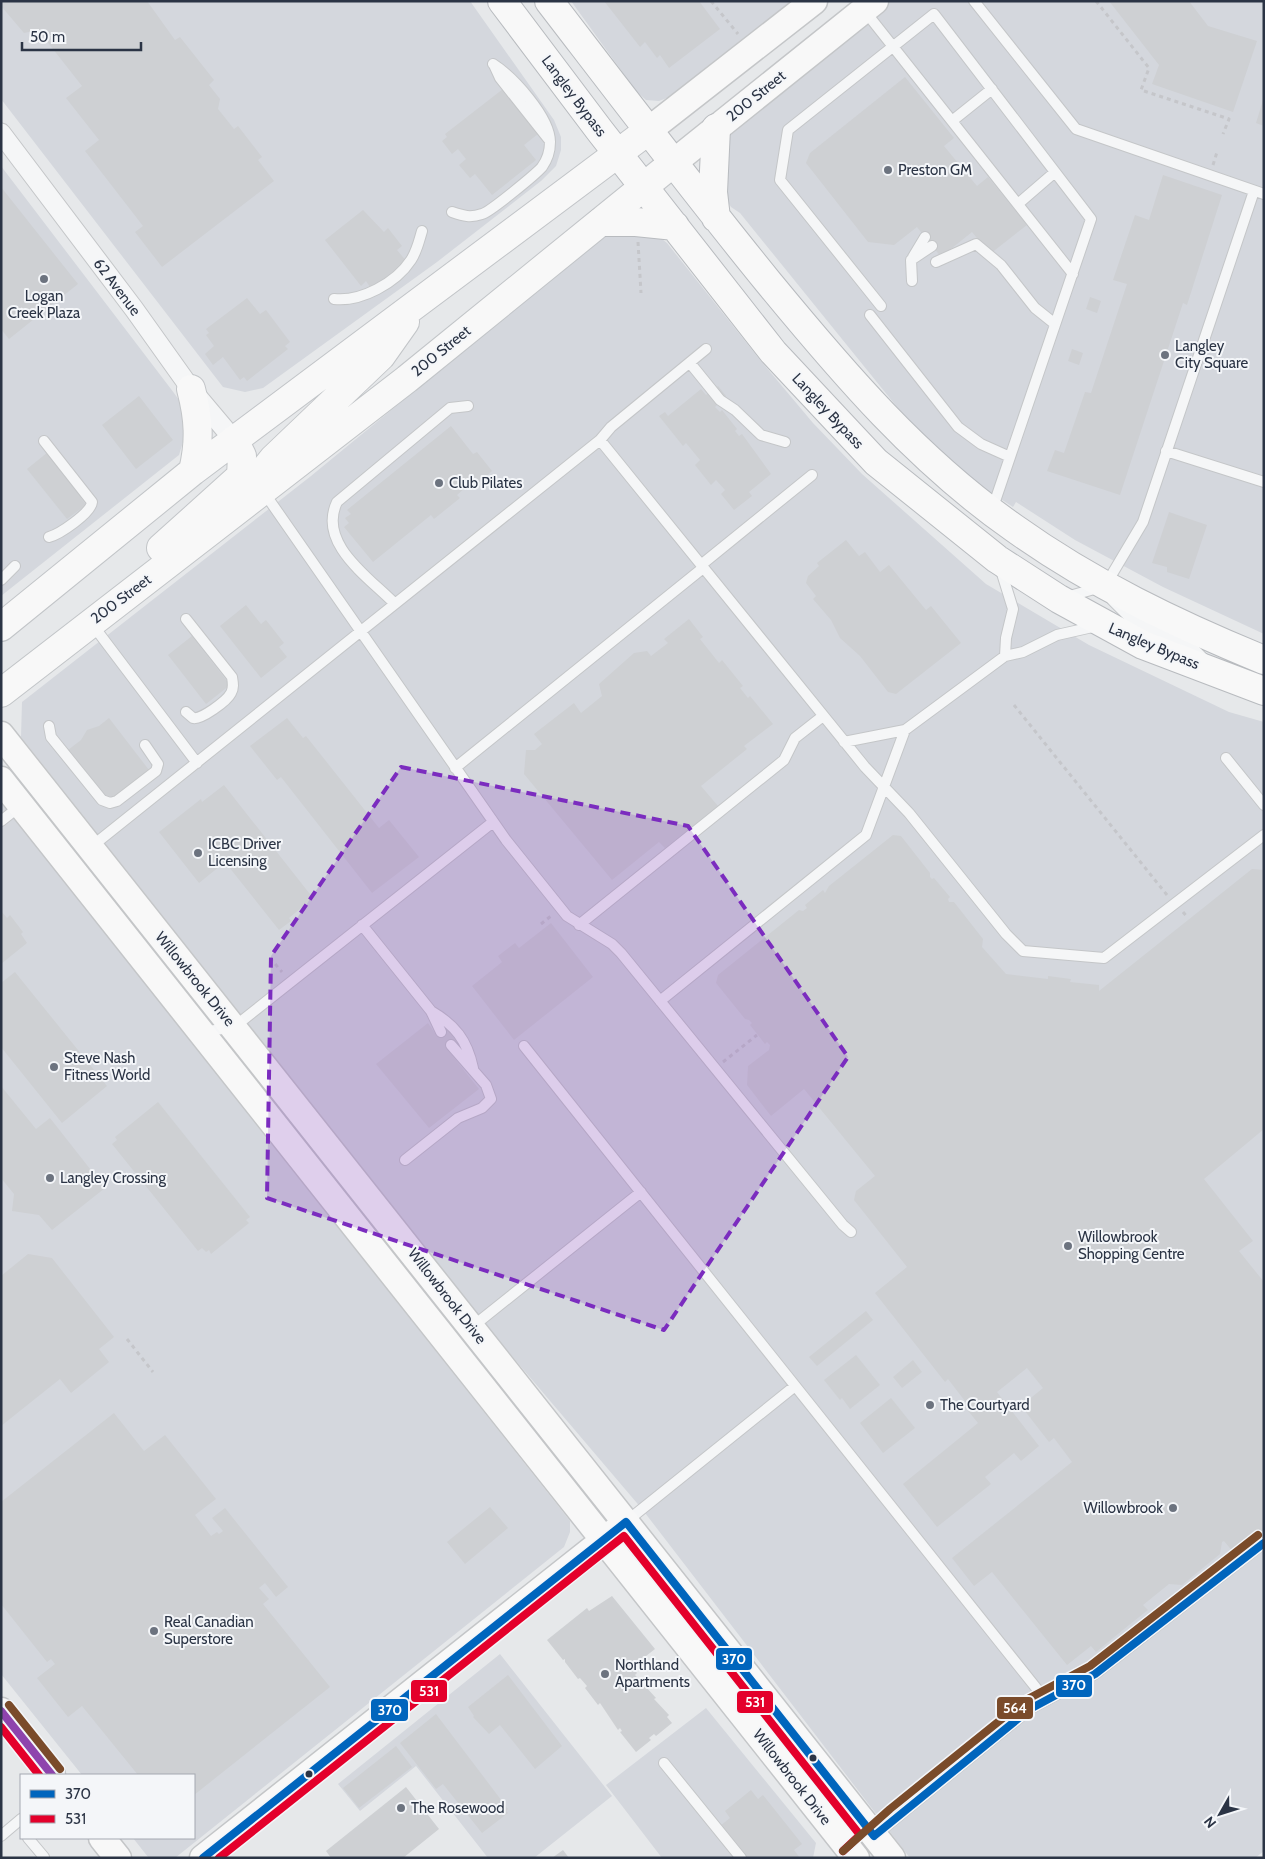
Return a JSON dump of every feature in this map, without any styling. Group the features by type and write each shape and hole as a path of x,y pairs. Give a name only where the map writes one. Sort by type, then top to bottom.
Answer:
{"main road":[{"name":"Langley Bypass","path":"502,1 618,154 773,352 876,462 997,559 1103,624 1142,645 1264,691"},
{"name":"Langley Bypass","path":"549,1 716,218 854,384 902,434 960,487 1021,533 1105,586 1207,636 1264,660"},
{"path":"1,627 193,471 618,154 814,1"},
{"name":"200 Street","path":"1,693 90,622 263,491 869,6"},
{"path":"716,128 713,192 716,218"},
{"path":"601,222 636,222 675,226"},
{"path":"263,491 266,469 274,459 381,356 421,300"},
{"path":"191,389 199,427 193,471"},
{"path":"90,622 156,552 241,476 242,456 234,440"},
{"name":"Willowbrook Drive","path":"1,735 234,1027 461,1335 604,1540 853,1857"},
{"name":"Willowbrook Drive","path":"1,780 202,1032 461,1335 626,1522 892,1858"},
{"path":"203,1858 626,1522"},
{"path":"1,1711 51,1774"},
{"path":"853,1857 874,1836"},
{"path":"103,1839 118,1858"}],"street":[{"name":"62 Avenue","path":"1,134 134,309 191,389 234,440"}],"lane":[{"path":"974,1 1076,129 1259,192 1166,451 1143,522 1105,586 1059,598"},
{"path":"869,6 893,47 952,121 1001,188 1018,204 1073,274"},
{"path":"881,306 780,180 788,130 934,14 1091,219 992,511"},
{"path":"452,212 467,218 484,214 542,167 548,155 550,142 548,124 507,73 493,64"},
{"path":"952,121 992,89"},
{"path":"1018,204 1055,172"},
{"path":"334,299 352,300 377,290 407,265 417,249 422,231"},
{"path":"912,281 911,260 925,237"},
{"path":"936,262 976,244 1001,265 1035,308 1055,324"},
{"path":"911,260 932,246"},
{"path":"870,315 958,427 981,444 1010,457"},
{"path":"90,848 600,440 611,427 706,349"},
{"path":"690,363 720,400 735,410 761,435 785,442"},
{"path":"395,604 364,576 337,542 332,527 331,514 337,502 450,408 468,406"},
{"path":"600,440 844,742 884,788 909,812 1006,934 1023,951 1104,958 1264,835"},
{"path":"44,441 92,502 90,509 58,534 49,538"},
{"path":"1166,451 1264,482"},
{"path":"455,768 812,475"},
{"path":"263,491 493,822 557,906 578,925 612,944 621,953 843,1225 851,1232"},
{"path":"997,559 1013,609 1006,638 1005,656"},
{"path":"1,580 15,566"},
{"path":"1105,586 1111,599 1131,619 1195,650 1217,672"},
{"path":"186,619 232,677 233,686 230,694 202,717 193,718 186,712"},
{"path":"90,622 197,763"},
{"path":"844,742 905,730 1005,656 1023,652 1057,635 1103,624"},
{"path":"578,925 784,760 795,738 823,716"},
{"path":"49,726 51,737 102,800 110,803 117,801 156,770 158,764 145,745"},
{"path":"660,1001 866,835 905,730"},
{"path":"1226,758 1264,805"},
{"path":"1,821 22,805"},
{"path":"202,1032 234,1027 493,822"},
{"path":"362,925 431,1011 441,1032"},
{"path":"431,1011 448,1021 468,1047 473,1068"},
{"path":"405,1160 458,1118 488,1104 491,1099 490,1092 473,1068 451,1045"},
{"path":"524,1046 1045,1699"},
{"path":"461,1335 641,1192"},
{"path":"626,1522 795,1386"},
{"path":"874,1836 1015,1721 1045,1699 1095,1674 1264,1543"},
{"path":"664,1763 741,1858"},
{"path":"1,1836 19,1824"},
{"path":"29,1839 44,1857"}],"path":[{"path":"711,1 741,39"},
{"path":"1096,1 1149,68 1141,90 1229,119 1223,134"},
{"path":"1213,166 1217,152"},
{"path":"638,236 641,293"},
{"path":"1014,705 1188,918"},
{"path":"541,924 551,916"},
{"path":"270,958 282,972"},
{"path":"737,1051 757,1034"},
{"path":"127,1339 153,1372"}],"highlighted area":[{"path":"401,767 688,826 848,1057 664,1330 267,1198 271,956"}],"shaded area":[{"path":"1,1 470,1 554,120 561,137 561,150 556,166 541,181 437,262 263,388 245,392 223,387 1,99"},
{"path":"571,1 792,1 672,96 659,101 646,100 636,91"},
{"path":"888,1 1264,1 1264,634 1163,587 1075,540 1016,502 1013,507 973,481 932,445 897,407 740,213 731,207 726,199 727,142 734,130 760,102"},
{"name":"Logan Creek Plaza","path":"1,166 186,410 186,432 179,455 1,596"},
{"path":"623,229 652,231 667,243 813,423 862,474 986,584 1089,645 1229,712 1264,722 1264,1851 1255,1858 910,1858 642,1509 505,1348 21,737 22,702 311,476 603,236"},
{"path":"1,801 570,1521 570,1532 564,1547 175,1858 148,1857 134,1839 195,1839 195,1774 81,1774 1,1674"},
{"path":"500,1654 612,1796 534,1858 488,1858 416,1766 360,1811 338,1784"},
{"path":"706,1708 816,1843 813,1858 662,1858 606,1785"}],"building":[{"path":"1,1 147,1 175,40 180,37 214,80 209,85 220,99 218,109 234,129 238,126 262,157 258,160 274,181 162,267 135,232 143,226 85,151 99,140 66,98 82,86 38,30 24,33 1,6"},
{"path":"604,1 699,1 720,29 669,68 660,55 657,58 645,42 640,47"},
{"path":"1109,1 1189,1 1208,26 1257,41 1233,112 1152,84 1159,65"},
{"name":"Preston GM","path":"905,77 954,138 944,146 977,186 988,177 1027,225 990,254 972,232 941,257 917,227 894,245 868,242 806,163 810,153"},
{"path":"503,89 538,134 524,145 536,160 492,195 475,174 470,178 459,165 466,159 458,149 452,154 442,141 447,137 445,134"},
{"path":"1264,100 1264,126 1256,123"},
{"path":"1163,175 1222,195 1187,305 1183,303 1120,495 1047,471 1055,450 1064,453 1085,392 1091,393 1127,284 1113,280 1135,215 1149,220"},
{"path":"1,187 78,284 9,339 1,329"},
{"path":"363,210 384,232 388,228 402,246 397,250 407,262 377,286 375,284 370,287 366,281 361,286 325,240"},
{"path":"1090,297 1101,301 1097,313 1086,309"},
{"path":"247,298 260,314 266,310 290,342 285,346 288,349 247,381 244,377 240,380 223,357 213,365 205,354 214,346 206,335 209,333 206,329"},
{"path":"1072,349 1083,353 1079,365 1068,361"},
{"path":"718,386 726,396 715,407 720,412 722,410 737,429 735,431 739,436 742,434 771,474 749,492 752,496 734,510 721,494 725,490 716,480 711,485 695,465 700,460 686,443 683,446 659,416 665,412 668,416 701,389 706,395"},
{"path":"139,396 173,440 136,469 102,425"},
{"path":"451,426 473,454 477,452 492,471 475,486 472,482 457,495 460,498 434,519 431,515 373,562 344,527 349,523 345,518 351,514 347,510"},
{"path":"48,452 83,497 81,498 86,505 67,519 27,469"},
{"path":"1169,512 1207,525 1189,579 1167,572 1167,567 1152,563"},
{"path":"846,540 859,556 865,552 880,572 889,565 926,610 931,606 961,643 896,694 888,692 860,656 840,638 831,620 813,599 816,596 806,583 808,576 819,566 817,563"},
{"path":"246,605 261,624 266,620 284,643 279,647 287,657 261,678 220,626"},
{"path":"689,619 703,637 700,639 719,663 722,660 743,686 740,688 748,698 750,696 773,724 744,746 747,749 701,786 718,806 665,848 659,842 612,880 524,774 526,750 535,750 542,744 534,734 574,703 581,713 602,696 599,684 634,653 647,651 651,656 668,643 664,639"},
{"path":"192,636 230,685 206,704 168,655"},
{"path":"109,718 149,770 114,797 104,796 68,750 81,740 87,730 99,726"},
{"path":"287,718 303,738 306,736 379,828 389,820 419,857 372,893 281,777 277,780 250,746"},
{"path":"224,785 313,898 289,918 291,921 279,930 225,862 199,883 159,832 201,799 202,802"},
{"name":"Willowbrook Shopping Centre","path":"893,835 901,836 930,873 930,877 934,878 950,897 948,899 949,902 954,902 983,939 982,947 1006,974 1048,979 1048,976 1071,979 1070,982 1099,985 1099,991 1252,869 1264,870 1264,1129 1204,1179 1253,1241 1239,1251 1264,1282 1264,1530 1234,1553 1224,1541 1222,1542 1220,1554 1182,1585 1169,1584 1143,1605 1148,1610 1096,1652 1091,1646 1067,1665 992,1572 974,1586 952,1558 1072,1462 1054,1438 1049,1442 1021,1406 1043,1388 1027,1368 997,1392 1039,1446 1021,1461 1014,1453 985,1477 991,1484 937,1527 903,1484 978,1423 965,1407 968,1405 948,1379 945,1382 875,1293 907,1267 854,1200 856,1191 875,1176 804,1089 771,1116 747,1085 748,1066 769,1050 770,1045 767,1042 765,1044 750,1025 752,1023 745,1019 716,983 718,975 799,910 803,911 807,908 805,905 823,890 825,893 829,886"},
{"path":"1,911 7,918 10,915 23,932 21,934 27,943 1,964"},
{"path":"551,923 593,977 514,1040 472,986 502,962 498,956 515,943 519,948"},
{"name":"Steve Nash Fitness World","path":"15,972 107,1086 62,1123 1,1047 1,983"},
{"path":"428,1023 437,1036 450,1026 460,1039 447,1049 479,1089 429,1128 376,1064"},
{"path":"1,1086 36,1129 50,1118 105,1188 52,1230 39,1215 12,1211 14,1194 1,1178"},
{"path":"158,1102 250,1217 246,1220 249,1223 211,1254 209,1250 206,1252 202,1248 198,1251 112,1144 117,1140 115,1137"},
{"path":"28,1254 52,1258 114,1337 99,1349 109,1362 71,1393 60,1379 1,1426 1,1276"},
{"path":"866,1311 873,1320 817,1366 809,1357"},
{"path":"856,1355 880,1385 850,1409 824,1380"},
{"path":"913,1360 922,1372 902,1388 893,1377"},
{"path":"891,1398 915,1428 883,1453 860,1423"},
{"name":"Real Canadian Superstore","path":"114,1413 144,1451 165,1435 216,1499 195,1515 211,1536 223,1531 212,1518 225,1508 288,1587 276,1597 265,1583 259,1588 269,1599 263,1604 330,1687 195,1794 195,1774 137,1774 82,1706 68,1717 37,1678 55,1664 51,1659 47,1662 1,1604 1,1502"},
{"path":"490,1507 508,1528 465,1564 447,1542"},
{"name":"Northland Apartments","path":"612,1596 655,1649 632,1667 637,1673 635,1675 669,1715 667,1717 672,1723 656,1736 654,1734 649,1738 651,1740 636,1752 620,1732 622,1731 620,1728 618,1730 600,1703 598,1705 585,1688 587,1686 580,1678 578,1679 565,1662 565,1659 563,1660 547,1640 587,1608 589,1611"},
{"path":"508,1675 562,1746 535,1769 500,1725 489,1734 473,1717 468,1707"},
{"path":"436,1714 508,1809 506,1811 508,1813 482,1833 443,1784 436,1789 400,1743"},
{"path":"396,1746 412,1767 359,1808 343,1788"},
{"name":"The Rosewood","path":"406,1787 439,1829 403,1858 331,1858 326,1851"},
{"path":"751,1790 758,1799 763,1795 802,1844 794,1850 800,1858 745,1858 720,1826 730,1818 725,1811"},
{"path":"563,1850 569,1858 552,1858"}],"transit line":[{"name":"370","path":"203,1858 626,1522 874,1836 1030,1709 1095,1674 1264,1543"},
{"name":"564","path":"843,1851 890,1809 1024,1701 1090,1666 1258,1535"},
{"name":"531","path":"219,1858 624,1536 860,1835 843,1851"},
{"name":"564","path":"9,1705 60,1769"},
{"path":"1,1711 51,1774"},
{"name":"531","path":"1,1727 38,1774"}],"place":[{"name":"Preston GM","path":"888,170"},
{"name":"Logan Creek Plaza","path":"44,279"},
{"name":"Langley City Square","path":"1165,355"},
{"name":"Club Pilates","path":"439,483"},
{"name":"ICBC Driver Licensing","path":"198,853"},
{"name":"Steve Nash Fitness World","path":"54,1067"},
{"name":"Langley Crossing","path":"50,1178"},
{"name":"Willowbrook Shopping Centre","path":"1068,1246"},
{"name":"The Courtyard","path":"930,1405"},
{"name":"Willowbrook","path":"1173,1508"},
{"name":"Real Canadian Superstore","path":"154,1631"},
{"name":"Northland Apartments","path":"605,1674"},
{"name":"The Rosewood","path":"401,1808"}]}
